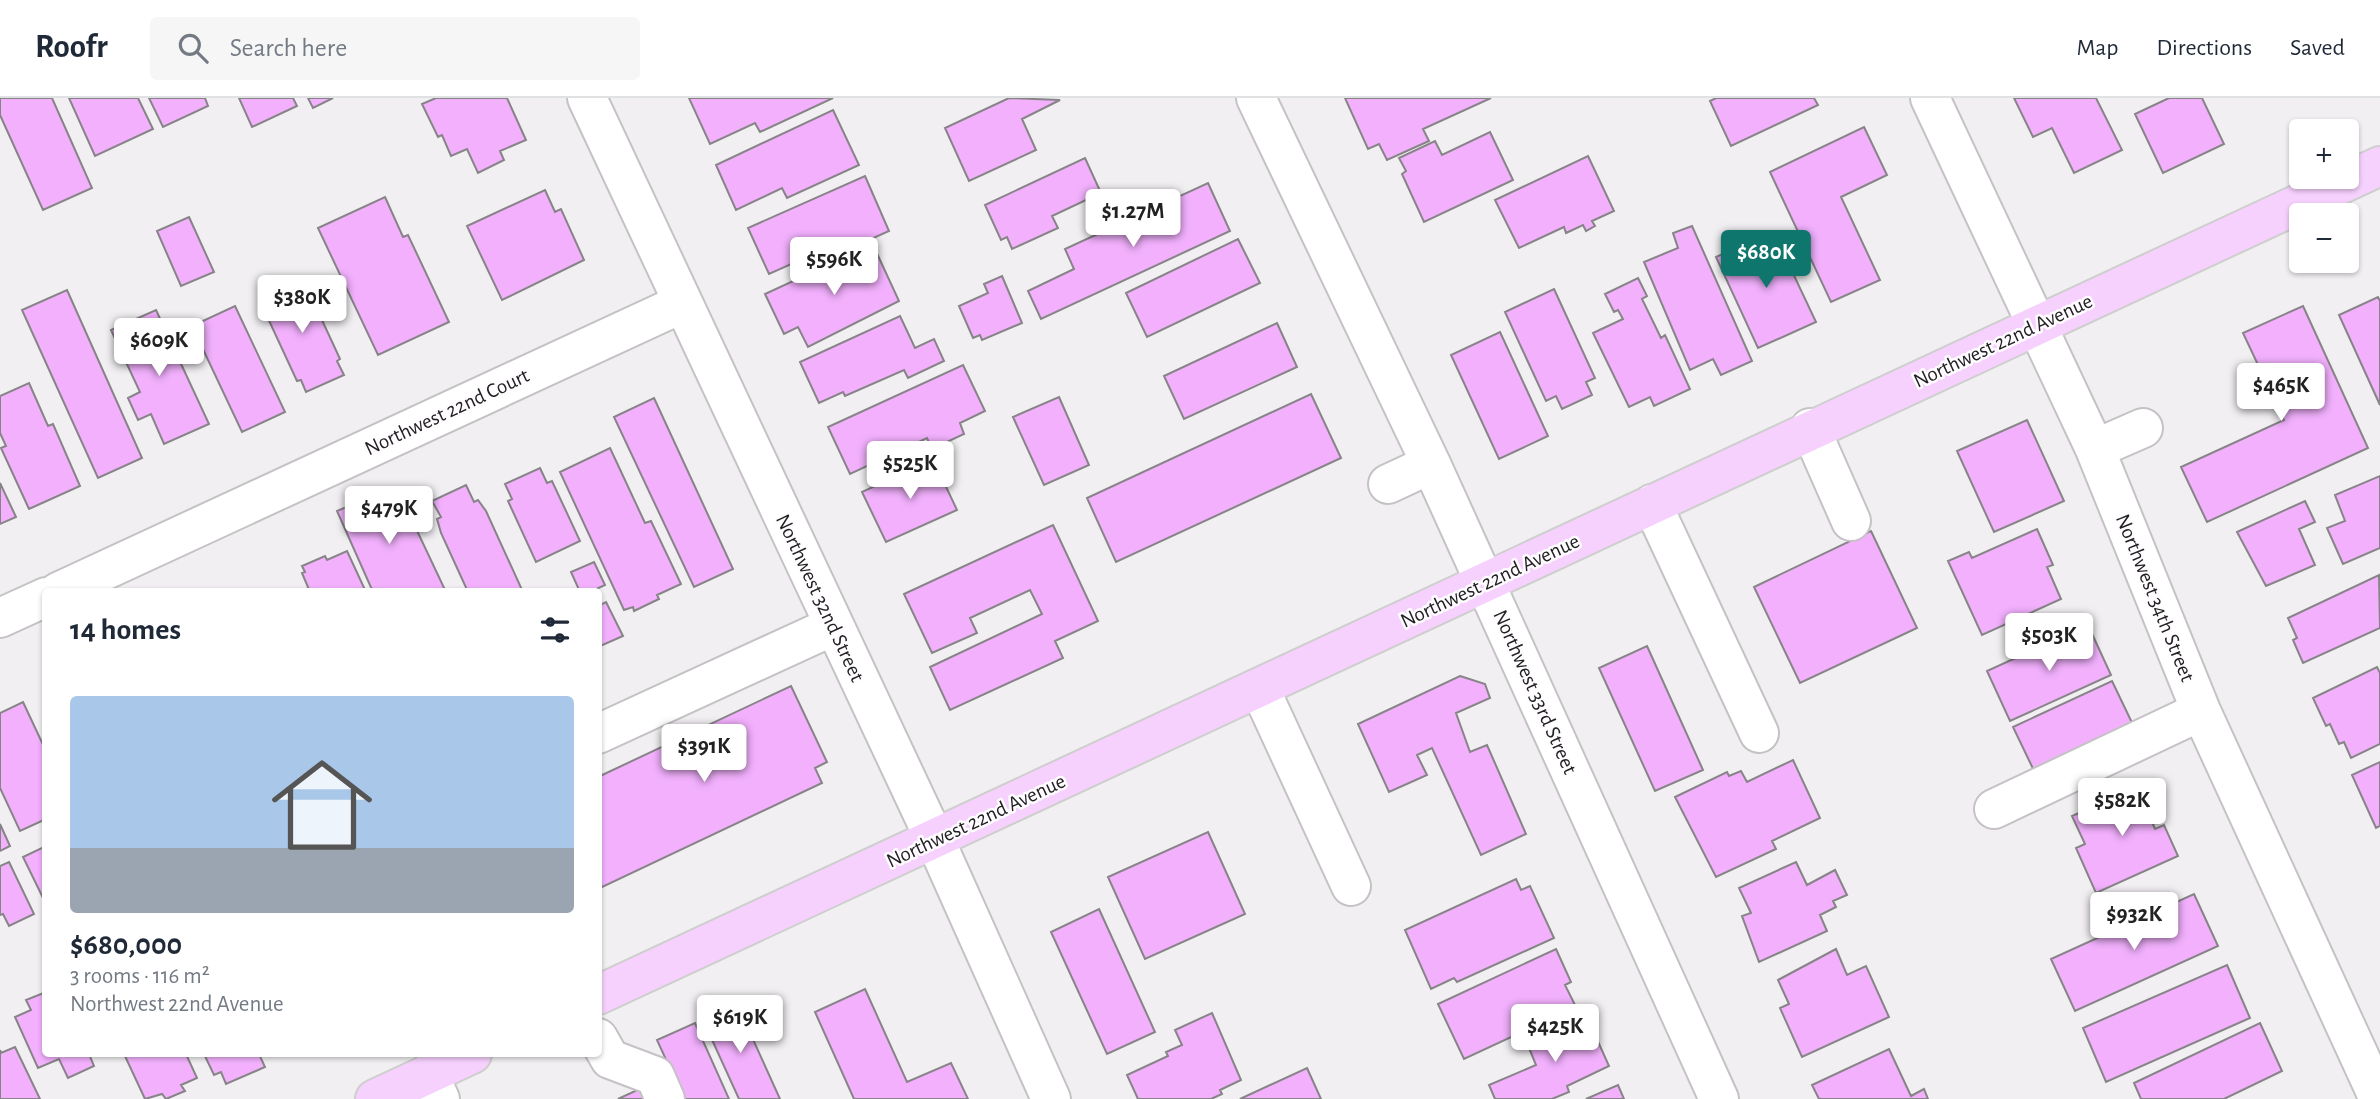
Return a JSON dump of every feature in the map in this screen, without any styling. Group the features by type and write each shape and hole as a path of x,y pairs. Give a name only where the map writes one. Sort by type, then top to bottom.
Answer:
{"main road":[{"name":"Northwest 22nd Avenue","path":"602,993 1260,690 1810,428 2380,166"},
{"path":"375,1099 434,1087 469,1057"}],"street":[{"name":"Northwest 32nd Street","path":"587,98 935,840 1051,1099"},
{"name":"Northwest 33rd Street","path":"1256,98 1431,464 1719,1099"},
{"name":"Northwest 34th Street","path":"1930,98 2095,449 2201,710 2379,1099"},
{"name":"Northwest 22nd Court","path":"67,588 683,303"},
{"path":"1810,428 1851,521"},
{"path":"2095,449 2143,428"},
{"path":"1388,484 1431,464"},
{"path":"1652,504 1759,733"},
{"path":"0,618 42,599"},
{"path":"602,732 833,626"},
{"path":"1260,690 1351,886"},
{"path":"1994,809 2201,710"},
{"path":"602,1045 610,1059 654,1076 665,1099"}],"building":[{"path":"0,98 52,98 92,188 43,210 0,115"},
{"path":"69,98 138,98 153,129 95,156"},
{"path":"149,98 205,98 208,106 163,127"},
{"path":"239,98 293,98 297,106 252,127"},
{"path":"308,98 333,98 313,108"},
{"path":"436,98 507,98 526,140 500,151 504,160 478,173 467,149 451,156 442,135 438,137 422,104"},
{"path":"689,98 833,98 760,132 755,123 710,144"},
{"path":"1009,98 1060,100 1022,119 1036,150 969,181 945,128"},
{"path":"1345,98 1491,98 1423,129 1429,141 1387,160 1379,144 1368,149"},
{"path":"1716,98 1814,98 1818,105 1731,146 1710,101"},
{"path":"2014,98 2096,98 2122,150 2074,173 2052,128 2033,137"},
{"path":"2169,98 2202,98 2224,144 2163,173 2135,114"},
{"path":"833,110 859,165 787,198 782,188 736,210 716,165"},
{"path":"1864,127 1887,175 1841,197 1880,280 1831,302 1770,172"},
{"path":"1490,132 1513,180 1424,222 1402,174 1406,171 1399,158 1435,141 1442,155"},
{"path":"1588,156 1614,211 1592,221 1595,226 1586,231 1583,225 1566,233 1564,227 1519,248 1495,200"},
{"path":"1085,158 1101,193 1052,216 1058,228 1012,249 1007,237 1001,240 985,205"},
{"path":"865,176 889,231 820,262 816,253 769,274 748,228"},
{"path":"1208,183 1230,231 1041,319 1028,291 1074,269 1065,249"},
{"path":"545,190 555,212 561,209 584,260 502,300 467,226"},
{"path":"385,197 403,237 408,235 449,322 378,355 318,228"},
{"path":"189,217 214,272 181,286 157,231"},
{"path":"1692,226 1752,361 1721,375 1713,359 1690,370 1644,262 1678,248 1673,233"},
{"path":"1773,231 1816,322 1758,348 1716,257"},
{"path":"1238,239 1260,283 1147,337 1126,293"},
{"path":"874,247 899,301 808,347 798,327 784,334 765,294 856,252 857,255"},
{"path":"1002,276 1022,323 982,340 980,335 973,338 959,306 988,293 984,284"},
{"path":"1638,278 1647,296 1642,299 1661,338 1665,335 1690,389 1654,406 1650,397 1629,407 1593,333 1623,319 1618,310 1614,312 1605,294"},
{"path":"303,279 340,359 337,361 344,375 306,392 301,380 297,381 259,299"},
{"path":"1554,289 1595,378 1586,382 1592,395 1562,409 1556,396 1546,401 1505,312"},
{"path":"67,290 142,458 98,478 22,310"},
{"path":"2378,297 2380,301 2380,405 2339,315"},
{"path":"235,306 285,412 242,432 192,326"},
{"path":"2303,306 2368,448 2207,522 2181,467 2284,420 2243,333"},
{"path":"156,310 209,424 164,444 151,414 138,420 128,398 140,392 111,330"},
{"path":"900,316 915,348 934,339 944,361 908,378 904,370 845,396 843,392 819,403 800,362"},
{"path":"1277,323 1297,367 1184,419 1164,376"},
{"path":"1500,332 1548,436 1499,459 1451,355"},
{"path":"963,365 985,411 960,423 964,434 932,449 927,438 850,474 828,427"},
{"path":"29,383 48,426 53,424 80,486 29,509 1,448 6,446 0,433 0,396"},
{"path":"1311,394 1341,458 1116,562 1087,498"},
{"path":"1059,397 1089,465 1044,485 1013,417"},
{"path":"654,398 733,569 694,587 614,417"},
{"path":"2027,420 2064,501 1994,532 1957,451"},
{"path":"610,448 645,523 651,521 681,584 657,595 659,599 634,611 633,607 624,610 560,472"},
{"path":"933,459 957,510 886,542 862,492"},
{"path":"540,468 547,483 552,481 580,541 536,562 508,501 512,499 505,484"},
{"path":"2380,476 2380,548 2343,564 2327,528 2345,521 2335,495"},
{"path":"0,483 16,517 0,524"},
{"path":"466,485 474,502 478,500 486,511 521,588 466,588 441,533 437,519 441,517 432,501"},
{"path":"391,488 412,520 444,588 371,588 337,511"},
{"path":"2305,501 2315,522 2299,529 2315,565 2266,586 2237,532"},
{"path":"1053,525 1098,621 1055,641 1063,658 950,710 930,667 1042,614 1030,590 970,618 977,633 932,653 904,594"},
{"path":"2037,529 2053,565 2047,567 2061,599 1982,635 1948,561 1969,552 1972,558"},
{"path":"1871,531 1917,628 1800,683 1754,587"},
{"path":"347,551 364,588 308,588 302,566 325,556 327,560"},
{"path":"594,562 605,585 599,588 578,588 571,572"},
{"path":"2379,575 2380,628 2303,663 2293,640 2297,638 2288,618"},
{"path":"606,602 623,636 602,645 602,604"},
{"path":"2088,625 2111,675 2010,721 1987,671"},
{"path":"1647,646 1703,770 1655,791 1599,668"},
{"path":"2377,667 2380,673 2380,744 2351,758 2344,742 2339,744 2330,724 2326,726 2313,698"},
{"path":"1460,676 1485,684 1490,698 1456,713 1470,752 1487,745 1526,834 1481,855 1432,748 1417,755 1427,775 1389,792 1358,724"},
{"path":"2112,681 2136,731 2037,777 2013,727"},
{"path":"791,686 827,762 815,768 822,783 602,887 602,775"},
{"path":"23,702 42,742 42,821 20,831 0,788 0,713"},
{"path":"1793,760 1820,818 1772,841 1776,849 1716,877 1675,797 1727,772 1729,776 1741,771 1747,782"},
{"path":"2380,762 2380,826 2376,828 2352,775"},
{"path":"2149,782 2159,804 2147,810 2155,829 2164,825 2178,856 2096,893 2076,848 2085,844 2072,816"},
{"path":"0,824 10,846 0,851"},
{"path":"1208,832 1245,914 1145,959 1108,877"},
{"path":"42,848 42,896 23,857"},
{"path":"9,862 34,914 9,926 3,914 0,915 0,866"},
{"path":"1796,862 1807,885 1835,870 1847,895 1833,901 1836,907 1820,915 1827,931 1759,962 1742,916 1751,913 1739,888"},
{"path":"1516,879 1521,890 1530,886 1554,938 1457,982 1454,978 1431,989 1405,930"},
{"path":"2194,894 2218,946 2075,1011 2051,959"},
{"path":"1099,909 1155,1032 1107,1054 1051,932"},
{"path":"1556,949 1571,982 1565,985 1576,1007 1464,1059 1438,1004"},
{"path":"1836,949 1847,975 1866,966 1889,1017 1802,1057 1780,1008 1789,1004 1778,980"},
{"path":"2227,965 2250,1018 2106,1082 2083,1028"},
{"path":"865,989 907,1082 951,1063 968,1099 854,1099 815,1012"},
{"path":"42,994 42,1057 90,1057 94,1066 68,1078 59,1059 38,1068 15,1017 31,1010 26,1000"},
{"path":"737,1004 780,1099 739,1099 703,1020"},
{"path":"1212,1013 1241,1080 1220,1090 1222,1094 1211,1099 1138,1099 1127,1075 1168,1056 1166,1052 1182,1045 1175,1030"},
{"path":"1587,1017 1609,1066 1567,1086 1569,1092 1552,1099 1495,1099 1489,1085 1536,1065 1527,1043"},
{"path":"695,1023 729,1099 684,1099 657,1040"},
{"path":"2260,1023 2282,1071 2224,1099 2141,1099 2134,1083"},
{"path":"15,1047 40,1099 0,1099 0,1050 1,1053"},
{"path":"1889,1049 1911,1096 1924,1089 1928,1099 1819,1099 1812,1085"},
{"path":"125,1057 187,1057 197,1078 181,1085 185,1091 166,1099 162,1094 145,1099"},
{"path":"205,1057 260,1057 265,1067 226,1084 221,1072 214,1075"},
{"path":"1307,1068 1321,1099 1240,1099"},
{"path":"648,1085 654,1099 618,1099"},
{"path":"1618,1085 1624,1099 1586,1099"}]}
